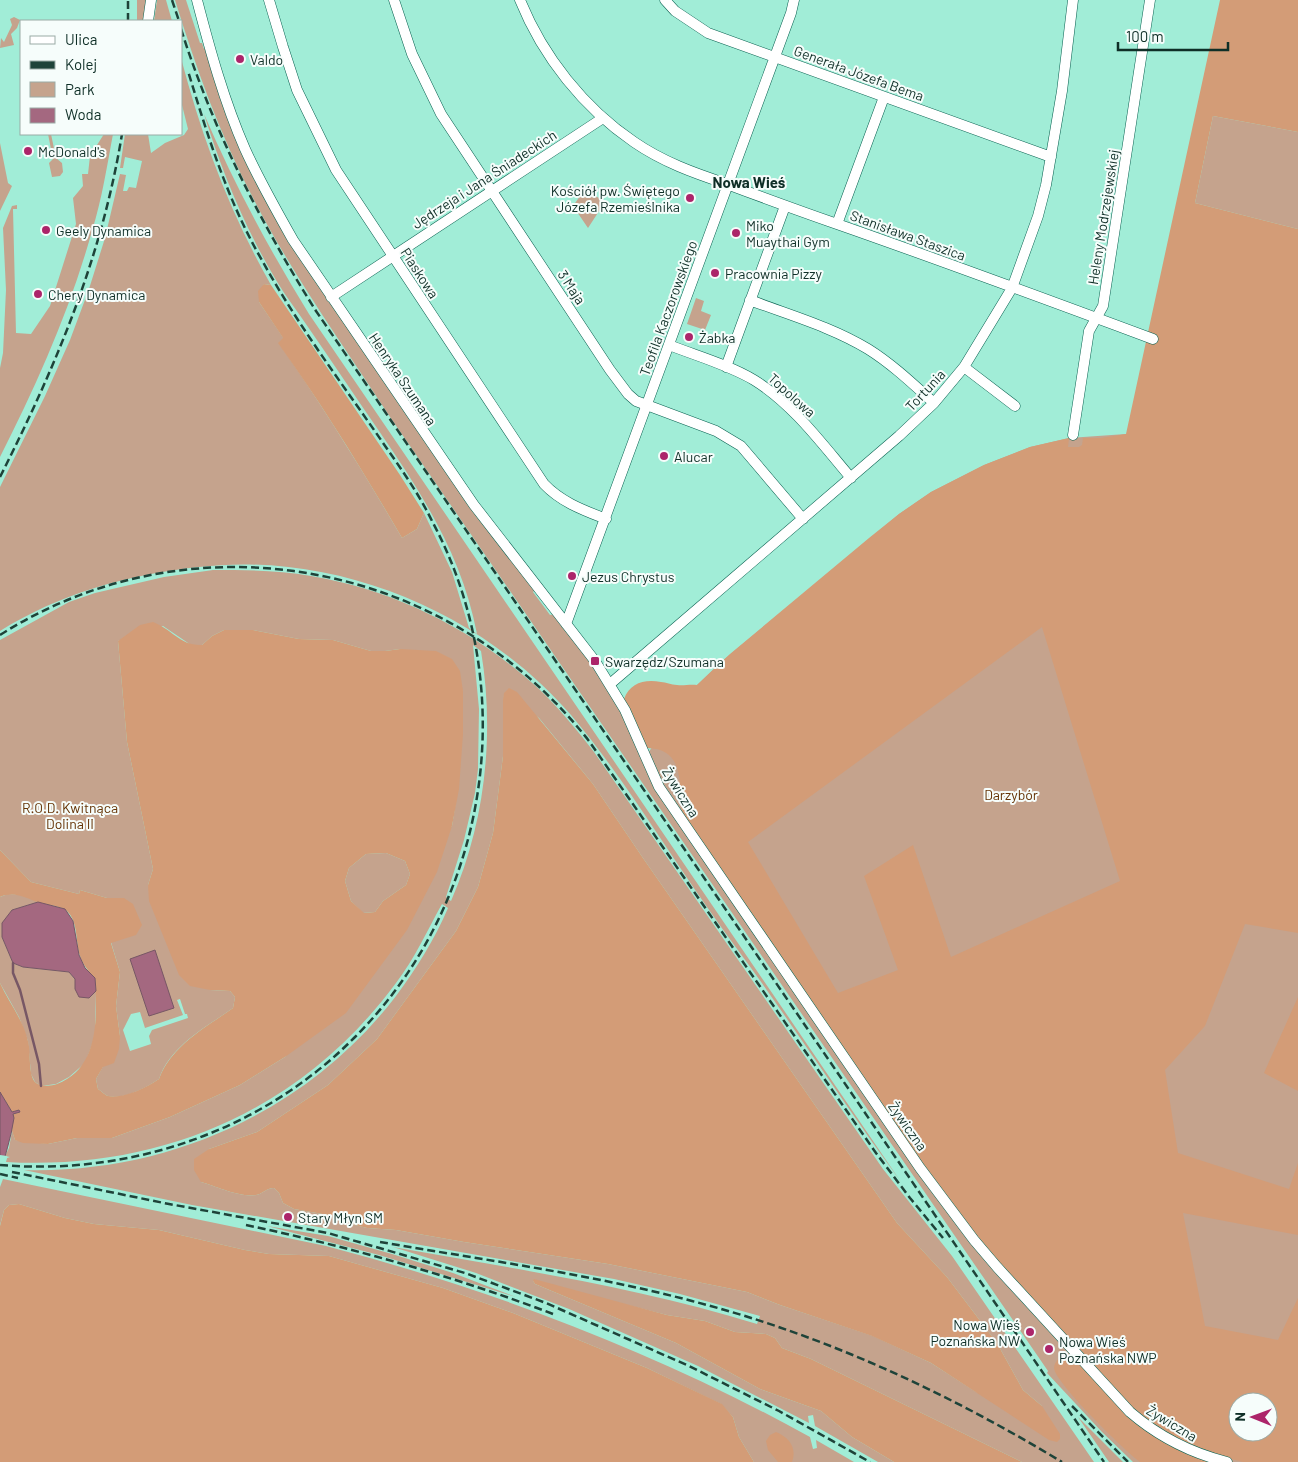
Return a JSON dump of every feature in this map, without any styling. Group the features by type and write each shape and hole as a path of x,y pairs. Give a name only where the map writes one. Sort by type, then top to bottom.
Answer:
{"street":[{"path":"148,20 151,0"},
{"name":"Piaskowa","path":"269,0 289,67 310,118 336,170 540,479 550,490 565,501 606,519"},
{"name":"3 Maja","path":"394,0 412,54 430,94 610,370 634,399 647,406 716,431 741,446 803,519"},
{"name":"Stanisława Staszica","path":"520,0 535,31 554,62 578,92 603,118 633,142 664,160 681,168 1153,339"},
{"name":"Generała Józefa Bema","path":"665,0 675,11 708,33 1051,157"},
{"name":"Teofila Kaczorowskiego","path":"566,624 670,345 791,13 794,0"},
{"name":"Tortunia","path":"610,684 899,436 934,403 964,367 1012,288 1038,216 1046,185 1064,82 1073,0"},
{"name":"Heleny Modrzejewskiej","path":"1073,435 1089,331 1103,306 1150,0"},
{"name":"Henryka Szumana","path":"198,3 221,85 240,135 253,167 293,240 474,506 610,684 625,710 638,739"},
{"path":"837,224 884,97"},
{"name":"Jędrzeja i Jana Śniadeckich","path":"331,296 603,118"},
{"path":"726,367 785,206"},
{"path":"750,300 825,328 859,344 889,364 934,403"},
{"name":"Topolowa","path":"670,345 755,380 774,395 813,434 851,478"},
{"path":"964,367 1015,406"},
{"name":"Żywiczna","path":"638,739 654,778 671,805 899,1137 984,1252 1078,1356 1138,1418 1182,1447 1228,1462"}],"green space":[{"path":"137,0 149,0 145,20 137,20"},
{"path":"157,0 166,0 172,20 154,20"},
{"name":"Darzybór","path":"175,0 186,0 200,43 202,43 204,49 207,48 253,175 535,590 533,592 550,615 554,614 601,677 614,698 640,752 769,950 645,757 697,685 721,662 899,514 931,492 984,465 1030,447 1069,438 1126,434 1298,474 1298,1462 1133,1462 1047,1373 1048,1371 390,417 318,309 284,254 253,198 230,150 210,101"},
{"path":"14,17 20,20 17,28 11,34 14,45 0,48 1,38 4,42 12,25 10,19"},
{"path":"182,62 218,175 256,258 271,285 264,284 259,302 284,339 279,343 373,488 402,538 417,529 424,513 452,572 469,628 477,634 462,578 439,527 411,479 276,280 254,240 235,199 218,157 204,114 227,166 253,216 309,314 901,1182 765,987 715,919 624,785 571,715 535,678 494,646 450,618 402,596 353,579 302,569 250,564 172,570 120,581 71,596 47,606 0,631 0,487 45,396 70,340 105,238 120,174 126,175 123,191 127,191 129,187 136,188 142,161 125,157 123,168 120,168 125,135 148,135 151,153 165,143 184,135 188,129 182,105"},
{"path":"1213,116 1298,132 1298,229 1195,203"},
{"path":"48,135 51,135 56,158 62,163 63,172 60,176 52,177 49,163 53,159"},
{"path":"103,135 113,135 99,207 74,289 52,346 0,457 0,368 3,353 6,290 3,228 12,206 17,205 17,209 13,209 16,333 31,334 50,306 76,224 73,198 83,186 82,174 88,174 90,156"},
{"path":"0,143 8,183 12,186 0,211"},
{"path":"585,189 605,202 588,228 573,206"},
{"path":"696,298 704,301 701,311 711,315 705,330 687,324"},
{"name":"R.O.D. Kwitnąca Dolina II","path":"213,570 275,571 343,582 374,591 433,616 462,631 515,668 539,689 568,719 594,752 883,1169 952,1256 1094,1462 1022,1462 811,1359 782,1348 775,1338 766,1334 735,1332 705,1321 667,1315 533,1281 535,1284 676,1343 760,1389 821,1411 852,1437 894,1462 878,1462 815,1426 813,1415 808,1416 809,1423 698,1366 569,1309 476,1273 393,1247 622,1289 667,1299 757,1324 760,1316 680,1294 614,1279 192,1205 24,1170 78,1168 131,1161 182,1147 231,1128 278,1103 321,1072 361,1037 396,996 418,964 437,931 448,908 442,904 403,974 359,1027 318,1065 273,1097 225,1123 173,1143 120,1156 64,1162 6,1162 7,1158 10,1157 5,1156 9,1148 12,1131 15,1140 48,1144 77,1138 112,1138 170,1117 240,1085 285,1057 452,826 460,759 463,691 400,649 371,651 333,640 299,639 253,630 224,630 212,636 202,645 191,645 163,626 118,641 127,742 153,869 148,885 210,990 230,991 235,997 233,1008 180,1047 164,1067 159,1079 142,1089 121,1096 108,1096 98,1089 96,1079 120,1036 116,1006 120,972 111,942 123,898 107,898 80,890 79,894 31,882 0,850 0,640 69,602 95,593 164,577","holes":["473,645 481,651 485,682 487,746 479,810 472,841 463,872 451,901 446,897 464,840 475,793 478,769 479,709","504,693 539,718 593,784 897,1223 947,1277 997,1343 1023,1390 1042,1406 976,1392 931,1363 873,1336 747,1292 608,1264 396,1230 367,1228 351,1224 334,1216 294,1209 283,1203 279,1193 274,1188 258,1194 243,1195 201,1182 209,1149 257,1132 328,1085 377,1039 456,931 478,887 493,833 503,756","180,999 188,1018 152,1030 149,1036 151,1044 130,1051 123,1030 131,1014 140,1012 145,1028 183,1015 177,1000"]},
{"path":"386,853 405,861 410,874 406,885 383,901 375,912 363,913 351,901 345,881 349,868 366,854"},
{"path":"8,894 23,895 38,902 12,910 2,937 13,963 23,967 69,972 75,979 75,989 89,998 96,991 95,1037 85,1063 69,1077 56,1084 41,1086 35,1082 31,1074 28,1041 19,1017 0,983 0,897"},
{"path":"3,1179 326,1246 389,1263 451,1283 574,1326 634,1351 752,1406 810,1437 813,1449 817,1448 816,1440 854,1462 754,1462 739,1437 733,1417 721,1404 647,1368 513,1313 443,1288 329,1256 269,1254 245,1250 159,1230 94,1224 65,1218 19,1204 9,1205 4,1210 0,1225 0,1187"},
{"path":"267,1226 328,1236 392,1254 453,1273 516,1297 379,1255"},
{"path":"1078,1417 1123,1462 1109,1462"}],"shaded area":[{"name":"Darzybór","path":"1220,0 1298,0 1298,132 1213,116 1195,203 1298,229 1298,933 1245,924 1205,1026 1165,1070 1178,1153 1289,1189 1298,1163 1298,1235 1183,1213 1205,1326 1278,1340 1298,1298 1298,1462 1243,1462 1211,1454 1159,1430 1130,1406 993,1258 919,1161 683,815 680,782 675,763 669,755 660,750 647,748 624,699 630,689 643,682 655,681 675,685 697,685 730,654 869,538 931,492 984,465 1030,447 1069,438 1068,447 1079,447 1082,445 1083,438 1101,438 1126,434","holes":["1042,627 1120,881 951,957 913,845 864,876 898,970 838,993 748,842"]},
{"path":"264,284 271,285 424,513 417,529 402,538 342,439 278,343 283,338 259,302 258,291"},
{"path":"153,622 182,640 194,645 202,645 212,636 224,630 253,630 299,639 333,640 371,651 400,649 436,651 452,659 460,671 463,691 463,734 459,789 452,826 437,872 407,930 346,1013 285,1057 240,1085 170,1117 112,1138 77,1138 48,1144 23,1143 15,1140 12,1131 13,1114 20,1112 19,1110 12,1112 0,1092 0,983 26,1033 33,1078 37,1084 49,1086 71,1076 81,1066 88,1053 93,1039 95,1024 95,978 81,959 76,931 69,913 64,909 19,895 0,897 0,850 31,882 79,894 80,890 107,898 124,898 133,904 142,925 136,935 111,943 120,972 116,1006 120,1036 119,1049 114,1063 103,1067 96,1079 98,1089 106,1095 121,1096 128,1094 142,1089 159,1079 172,1057 190,1038 233,1008 235,997 230,991 190,986 179,975 149,901 148,885 153,869 127,742 118,641 140,625","holes":["386,853 405,861 410,874 406,885 383,901 375,912 364,913 351,901 345,881 349,868 366,854"]},
{"path":"509,688 517,692 593,784 897,1223 947,1277 997,1343 1023,1390 1042,1406 1060,1434 1060,1439 1057,1442 1049,1440 931,1363 872,1336 747,1292 608,1264 396,1230 367,1228 351,1224 334,1216 294,1209 283,1203 279,1193 274,1188 258,1194 243,1195 201,1182 194,1170 194,1159 209,1149 257,1132 328,1085 377,1039 456,931 478,887 493,833 503,756 503,700 504,693"},
{"path":"1298,997 1298,1091 1264,1073"},
{"path":"19,1204 65,1218 94,1224 159,1230 245,1250 269,1254 329,1256 443,1288 513,1313 647,1368 722,1404 733,1417 739,1437 754,1462 0,1462 0,1226 4,1210 9,1205"},
{"path":"534,1279 667,1315 705,1321 735,1332 766,1334 775,1338 782,1348 811,1359 1022,1462 894,1462 852,1437 821,1411 760,1389 676,1343 535,1284"},
{"path":"1064,1353 1071,1353 1125,1411 1216,1462 1140,1462 1120,1445 1092,1416 1057,1376 1054,1366"},
{"path":"776,1432 789,1440 794,1452 792,1462 778,1462 768,1450 766,1441 770,1435"}],"water":[{"path":"38,902 65,909 73,921 79,955 85,968 95,978 96,991 89,998 79,997 75,989 75,979 69,972 23,967 13,963 2,937 2,923 12,910"},
{"path":"155,950 174,1008 149,1016 130,959"},
{"path":"0,1092 12,1112 19,1110 20,1112 13,1114 13,1126 0,1177"}],"pier":[{"path":"0,1155 7,1156 0,1180"}],"waterway":[{"path":"13,963 13,973 20,990 39,1064 41,1086"}],"railway":[{"path":"128,0 128,20"},
{"path":"172,0 179,20"},
{"path":"182,32 223,139 257,209 316,311 1104,1462"},
{"path":"0,1165 49,1167 98,1163 145,1154 192,1140 236,1122 279,1098 318,1070 355,1037 401,983 437,923 462,859 478,791 483,722 477,654 460,586 427,510 395,460 305,330 276,285 251,239 229,193 188,71"},
{"path":"0,477 40,394 74,310 102,224 122,135"},
{"path":"0,635 75,597 154,574 234,567 314,574 392,596 465,631 531,680 589,741 876,1153 943,1238"},
{"path":"12,1172 169,1204 328,1233 465,1273 546,1303 689,1366 779,1411 870,1462"},
{"path":"0,1174 18,1178"},
{"path":"246,1225 324,1243 439,1275 553,1314"},
{"path":"380,1242 615,1283 654,1291 741,1315 836,1348 929,1389 1018,1436 1062,1462"},
{"path":"1072,1406 1128,1462"}],"place":[{"name":"Valdo","path":"240,59"},
{"name":"McDonald's","path":"28,151"},
{"name":"Kościół pw. Świętego Józefa Rzemieślnika","path":"690,198"},
{"name":"Geely Dynamica","path":"46,230"},
{"name":"Miko Muaythai Gym","path":"736,233"},
{"name":"Pracownia Pizzy","path":"715,273"},
{"name":"Chery Dynamica","path":"38,294"},
{"name":"Żabka","path":"689,337"},
{"name":"Alucar","path":"664,456"},
{"name":"Jezus Chrystus","path":"572,576"},
{"name":"Swarzędz/Szumana","path":"595,661"},
{"name":"Stary Młyn SM","path":"288,1217"},
{"name":"Nowa Wieś Poznańska NW","path":"1030,1332"},
{"name":"Nowa Wieś Poznańska NWP","path":"1049,1349"}],"district":[{"name":"Nowa Wieś","path":"749,182"}]}
